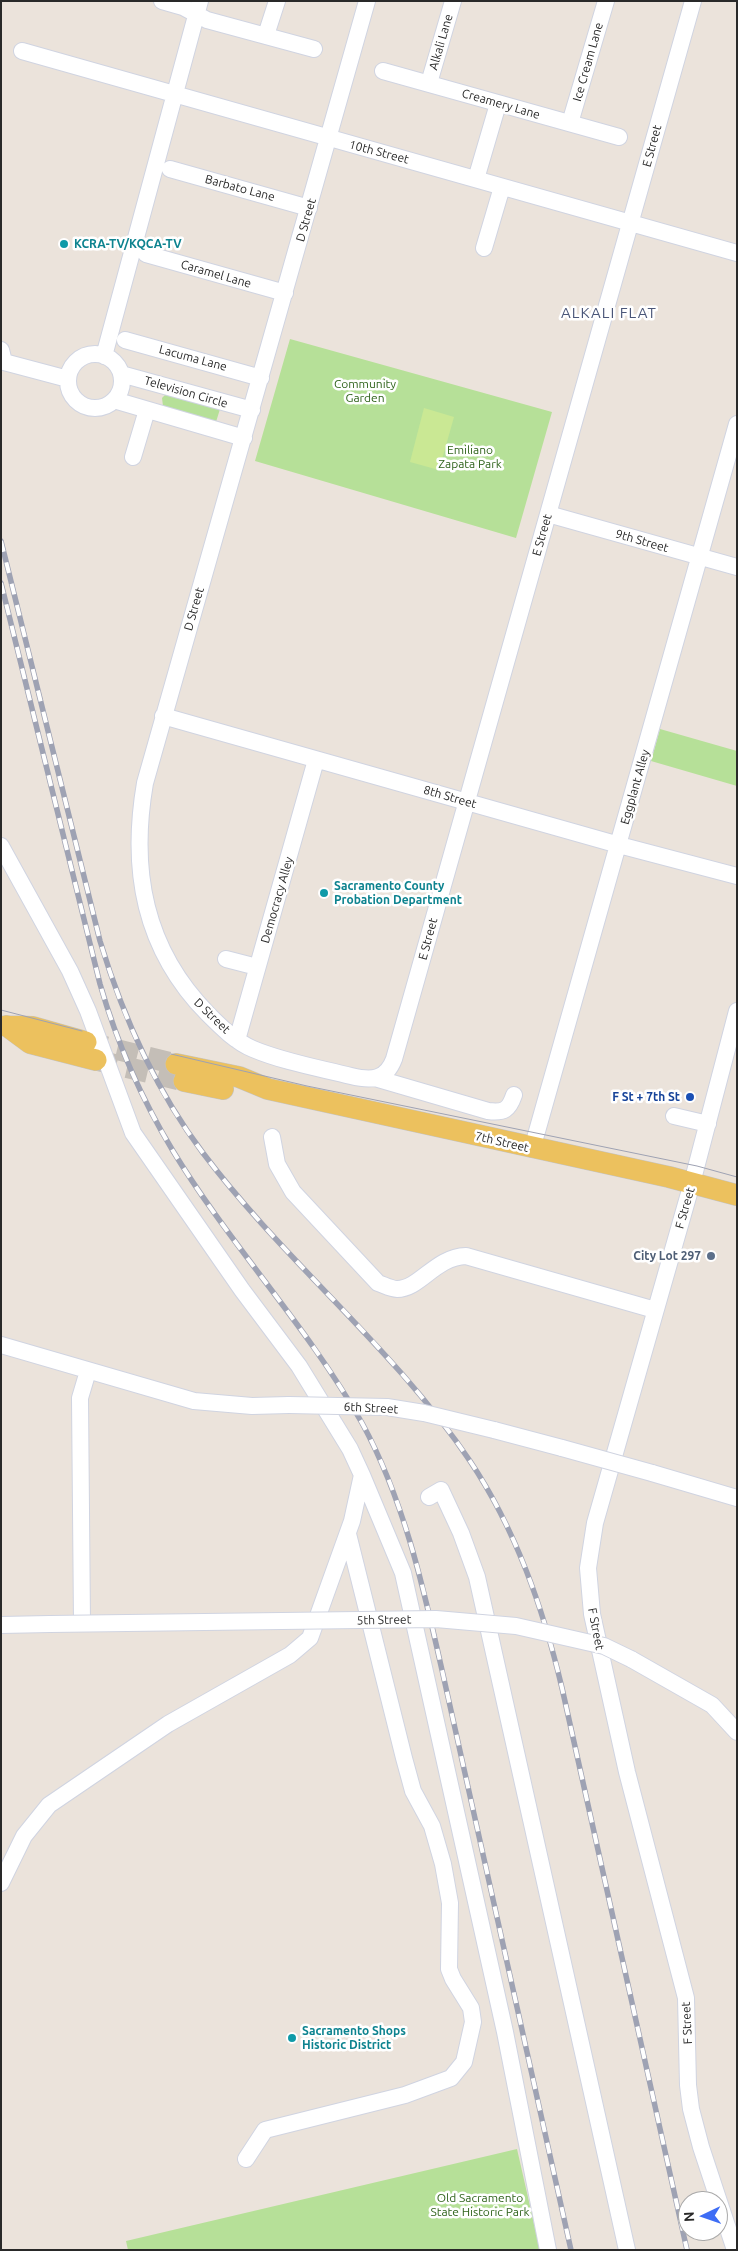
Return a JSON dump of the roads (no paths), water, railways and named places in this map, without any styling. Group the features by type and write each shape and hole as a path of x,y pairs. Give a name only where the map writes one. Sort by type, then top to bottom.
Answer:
{"main road":[{"path":"4,1025 33,1027 91,1051"},
{"name":"7th Street","path":"180,1072 239,1078 268,1089 692,1183 737,1195"}],"street":[{"path":"162,1 183,7 198,8 207,20 314,48"},
{"path":"266,35 277,1"},
{"name":"D Street","path":"367,1 145,783 140,811 139,870 150,922 162,950 193,998 237,1040 252,1049 272,1055 359,1078 375,1078 497,1112 508,1109 514,1095"},
{"name":"Alkali Lane","path":"430,84 453,1"},
{"name":"Ice Cream Lane","path":"570,123 606,1"},
{"name":"E Street","path":"375,1078 390,1069 693,1"},
{"path":"104,356 198,8"},
{"name":"10th Street","path":"22,51 737,253"},
{"name":"Creamery Lane","path":"383,71 619,137"},
{"path":"476,179 498,104"},
{"name":"Barbato Lane","path":"170,169 309,208"},
{"path":"484,248 502,187"},
{"name":"Caramel Lane","path":"146,254 285,293"},
{"name":"Lacuma Lane","path":"125,340 261,378"},
{"path":"1,350 4,362 68,379"},
{"path":"96,354 104,356 112,360 121,374 121,387 114,400 100,407 84,406 72,395 68,379 74,364 81,359 96,354"},
{"name":"Television Circle","path":"121,374 252,410"},
{"path":"114,400 244,438"},
{"path":"133,457 147,410"},
{"name":"Eggplant Alley","path":"532,1149 737,424"},
{"name":"9th Street","path":"548,514 737,567"},
{"name":"8th Street","path":"163,716 737,876"},
{"name":"Democracy Alley","path":"237,1040 316,760"},
{"path":"1,846 70,971 88,1011 133,1134 242,1290 299,1366 350,1449 403,1573 506,2032 548,2250"},
{"path":"226,959 257,967"},
{"name":"F Street","path":"735,2250 701,2147 692,2108 688,2085 686,1998 616,1728 589,1591 588,1568 595,1523 692,1183 737,1011"},
{"path":"674,1116 708,1124"},
{"path":"272,1137 278,1164 293,1192 378,1283 397,1289 412,1284 446,1260 466,1256 655,1310"},
{"name":"6th Street","path":"1,1344 194,1401 252,1406 387,1407 424,1413 562,1448 737,1498"},
{"path":"82,1623 80,1398 88,1371"},
{"path":"1,1862 48,1805 168,1724 290,1655 310,1638 348,1534 357,1505 362,1475"},
{"path":"429,1497 441,1490 471,1538 477,1577 627,2250"},
{"path":"246,2159 265,2130 405,2095 450,2078 464,2062 473,2022 471,2008 453,1980 449,1969 450,1903 443,1864 432,1826 413,1791 348,1534"},
{"name":"5th Street","path":"1,1625 436,1619 516,1626 604,1646 631,1659 712,1705 737,1732"},
{"path":"1,1883 24,1836 48,1805"}],"tunnel":[{"path":"86,1042 176,1064"},
{"path":"96,1060 184,1081"}],"tram line":[{"path":"1,1010 82,1031"},
{"path":"171,1054 307,1086 697,1166 737,1177"}],"railway":[{"path":"1,541 100,941 130,1025 155,1078 186,1129 235,1193 374,1343 440,1420 470,1461 486,1487 501,1514 526,1570 546,1628 562,1688 687,2250"},
{"path":"1,583 100,984 114,1028 131,1070 161,1131 195,1186 318,1353 341,1388 377,1452 401,1513 411,1544 435,1638 571,2250"}],"place":[{"name":"KCRA-TV/KQCA-TV","path":"64,244"},
{"name":"Sacramento County Probation Department","path":"324,893"},
{"name":"F St + 7th St","path":"690,1097"},
{"name":"City Lot 297","path":"711,1256"},
{"name":"Sacramento Shops Historic District","path":"292,2038"}],"district":[{"name":"ALKALI FLAT","path":"609,313"}],"park label":[{"name":"Community Garden","path":"365,391"},
{"name":"Emiliano Zapata Park","path":"470,457"},
{"name":"Old Sacramento State Historic Park","path":"480,2205"}]}
